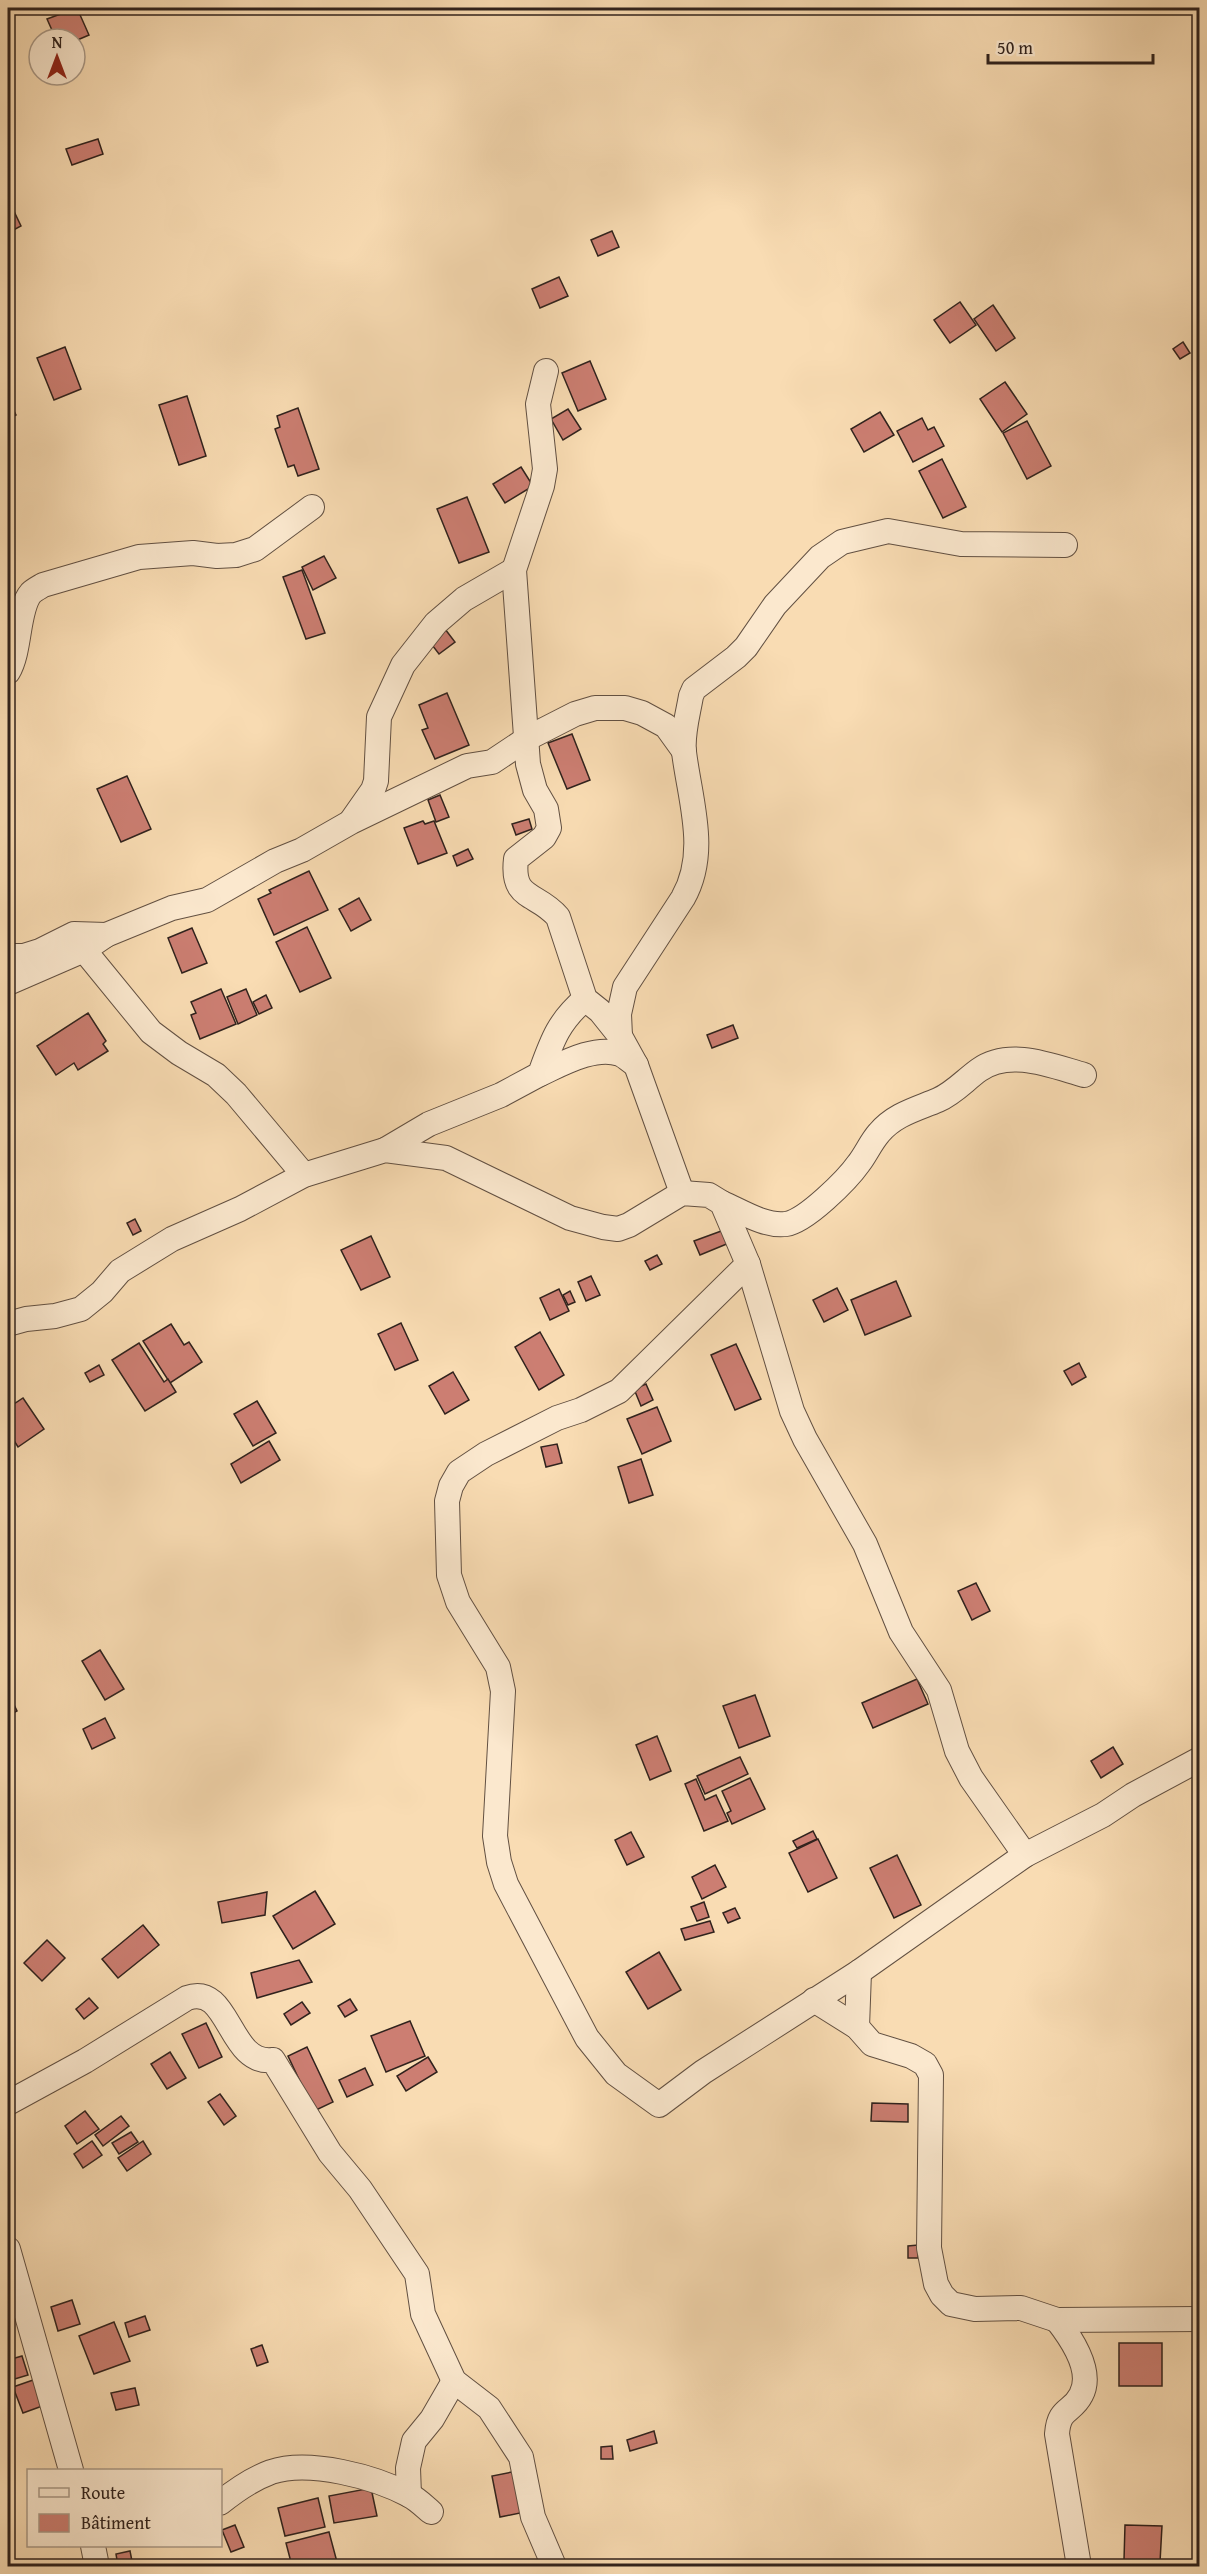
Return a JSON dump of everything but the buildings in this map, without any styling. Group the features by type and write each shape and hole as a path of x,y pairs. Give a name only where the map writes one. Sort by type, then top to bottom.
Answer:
{"street":[{"path":"546,371 538,404 545,469 543,486 514,570 519,665 528,738 528,764 535,790 546,809 549,828 544,837 516,859 515,872 522,891 552,910 558,917 585,999 600,1011 621,1036 636,1065 682,1194"},
{"path":"8,672 13,662 25,604 31,593 43,585 139,557 193,553 226,555 246,552 255,549 312,507"},
{"path":"621,1036 619,1014 625,987 683,898 693,876 696,820 684,751 691,696 694,689 746,647 775,605 820,557 837,545 888,531 961,544 1065,545"},
{"path":"351,822 373,790 376,781 379,717 403,665 436,623 464,599 514,570"},
{"path":"8,983 84,950 106,934 172,908 207,900 275,861 302,850 351,822 467,766 492,762 528,738 575,714 595,708 625,708 656,719 666,726 684,751"},
{"path":"492,762 535,790"},
{"path":"8,956 24,956 40,951 74,934 106,934"},
{"path":"84,950 151,1032 179,1053 216,1075 236,1094 304,1175"},
{"path":"540,1074 553,1037 562,1022 585,999"},
{"path":"8,1324 81,1309 102,1292 120,1271 172,1239 240,1209 304,1175 385,1150 429,1124 501,1095 540,1074 577,1058 600,1053 620,1054 636,1065"},
{"path":"385,1150 446,1158 570,1218 603,1227 618,1229 629,1225 682,1194 709,1195 722,1203 772,1224 797,1221 809,1214 858,1165 877,1135 887,1124 900,1115 949,1094 979,1070 1006,1060 1028,1060 1084,1075"},
{"path":"722,1203 748,1264 792,1411 805,1439 865,1544 901,1632 939,1690 957,1751 971,1778 1025,1855"},
{"path":"748,1264 619,1391 581,1410 557,1418 486,1454 459,1472 451,1486 447,1501 449,1575 458,1602 498,1667 503,1691 495,1836 499,1862 506,1884 587,2038 616,2074 659,2105 703,2072 859,1972 1025,1855 1103,1815 1133,1795 1200,1759"},
{"path":"857,2027 859,1972"},
{"path":"8,2103 85,2061 187,1998 194,1995 214,2002 250,2056 261,2061 273,2060 330,2153 360,2189 417,2274 423,2314 453,2381 489,2408 521,2457 533,2517 554,2566"},
{"path":"814,2000 857,2027 872,2044 911,2056 925,2064 931,2075 929,2248 936,2284 951,2304 964,2307 1021,2308 1057,2320 1200,2319"},
{"path":"8,2249 71,2469"},
{"path":"1057,2320 1075,2347 1084,2375 1082,2394 1058,2420 1057,2434 1079,2566"},
{"path":"409,2495 408,2468 414,2441 432,2419 453,2381"},
{"path":"222,2502 240,2487 273,2471 310,2468 344,2471 409,2495 431,2512"}]}
